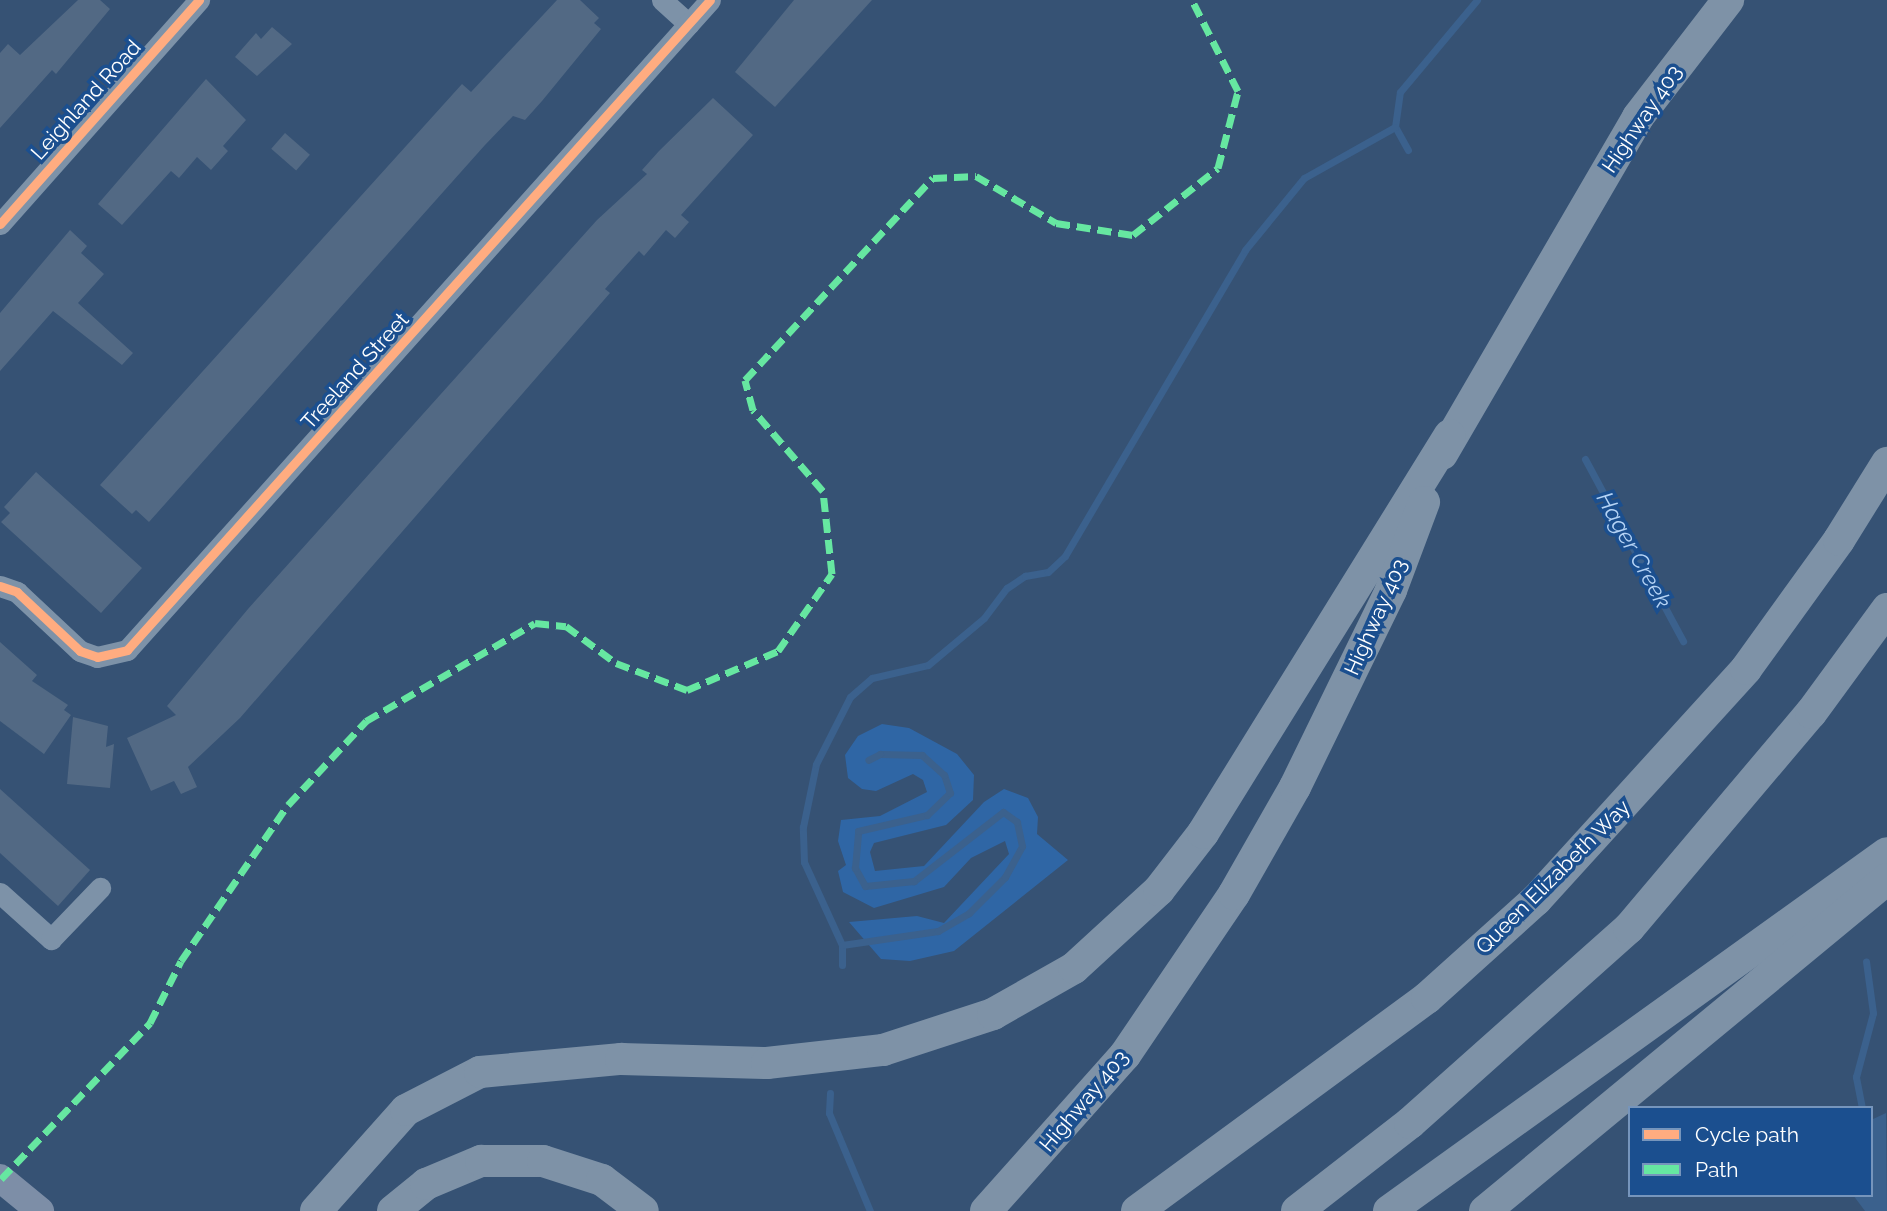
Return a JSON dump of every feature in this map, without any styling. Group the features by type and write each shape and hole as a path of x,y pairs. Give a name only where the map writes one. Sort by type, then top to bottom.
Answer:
{"highway":[{"name":"Highway 403","path":"986,1211 1125,1055 1234,894 1295,787 1391,590 1450,435 1638,117 1728,0"},
{"path":"316,1211 406,1110 480,1072 621,1059 767,1063 883,1050 993,1014 1074,968 1159,890 1203,833 1450,435"},
{"name":"Queen Elizabeth Way","path":"1137,1211 1427,998 1536,900 1746,669 1839,540 1887,463"},
{"path":"1297,1211 1410,1123 1629,928 1802,723 1887,609"},
{"path":"1390,1211 1887,853"},
{"path":"1485,1211 1887,880"},
{"path":"393,1211 426,1184 481,1161 542,1161 602,1181 643,1211"}],"main road":[{"path":"0,1178 40,1211"}],"street":[{"name":"Leighland Road","path":"0,224 199,0"},
{"path":"662,0 689,24"},
{"name":"Treeland Street","path":"0,586 18,592 80,651 97,657 127,650 710,0"},
{"path":"0,893 51,939 100,888"}],"shaded area":[{"path":"882,724 909,728 957,754 974,775 973,800 946,825 874,843 870,852 875,871 924,866 984,802 1004,789 1028,798 1038,817 1037,834 1068,860 954,951 910,961 881,959 849,922 917,916 944,923 1009,854 1005,841 971,858 944,887 874,908 843,892 838,871 846,865 838,841 841,820 880,816 927,792 923,780 913,774 876,791 862,789 848,778 845,755 858,736"},
{"path":"1886,1113 1887,1211 1865,1211 1854,1197 1873,1197 1873,1119"}],"building":[{"path":"78,0 100,0 110,9 56,74 52,70 0,128 0,53 8,44 20,55"},
{"path":"557,0 580,0 599,18 594,23 601,29 542,101 525,120 513,116 485,145 149,522 136,510 132,514 100,485 462,84 471,92"},
{"path":"794,0 872,0 775,107 735,72"},
{"path":"272,27 292,44 257,76 235,57 256,33 261,39"},
{"path":"206,79 246,120 223,146 228,151 211,170 197,157 179,178 171,171 122,225 98,204"},
{"path":"713,98 753,135 681,215 689,222 675,238 666,230 644,256 639,251 605,289 610,293 240,718 188,767 197,787 181,794 174,781 151,791 127,738 176,715 167,706 248,609 597,220 647,174 642,170 659,151"},
{"path":"285,133 310,155 296,170 271,149"},
{"path":"70,230 87,246 81,253 104,274 78,303 133,353 122,365 53,311 0,371 0,313"},
{"path":"36,472 142,568 101,613 1,522 10,513 4,507"},
{"path":"0,642 37,675 32,681 68,705 64,710 71,715 44,754 0,721"},
{"path":"73,717 108,726 106,747 114,744 110,788 67,784"},
{"path":"0,789 90,870 58,906 0,853"}],"waterway":[{"name":"Hager Creek","path":"1408,150 1395,127 1400,92 1477,0"},
{"path":"842,945 804,862 803,827 816,764 850,697 872,678 928,665 984,618 1007,588 1025,576 1048,572 1065,556 1245,250 1304,178 1395,127"},
{"name":"Hager Creek","path":"1585,459 1683,641"},
{"path":"842,965 842,945 938,931 969,913 1005,877 1022,846 1017,822 1003,812 914,881 865,886 855,868 858,831 927,815 950,793 944,775 922,755 880,754 868,760"},
{"name":"Hager Creek","path":"1862,1106 1856,1077 1873,1013 1866,961"},
{"path":"830,1093 829,1113 870,1211"}],"marked path":[{"path":"1,1179 150,1023 181,961 288,805 366,721 535,623 566,626 616,663 687,690 778,651 832,574 823,491 753,410 745,380 933,178 976,176 1056,223 1133,235 1218,168 1238,91 1192,0"}],"cycle path":[{"path":"0,224 199,0"},
{"path":"0,586 17,592 80,651 97,657 127,650 710,0"}]}
